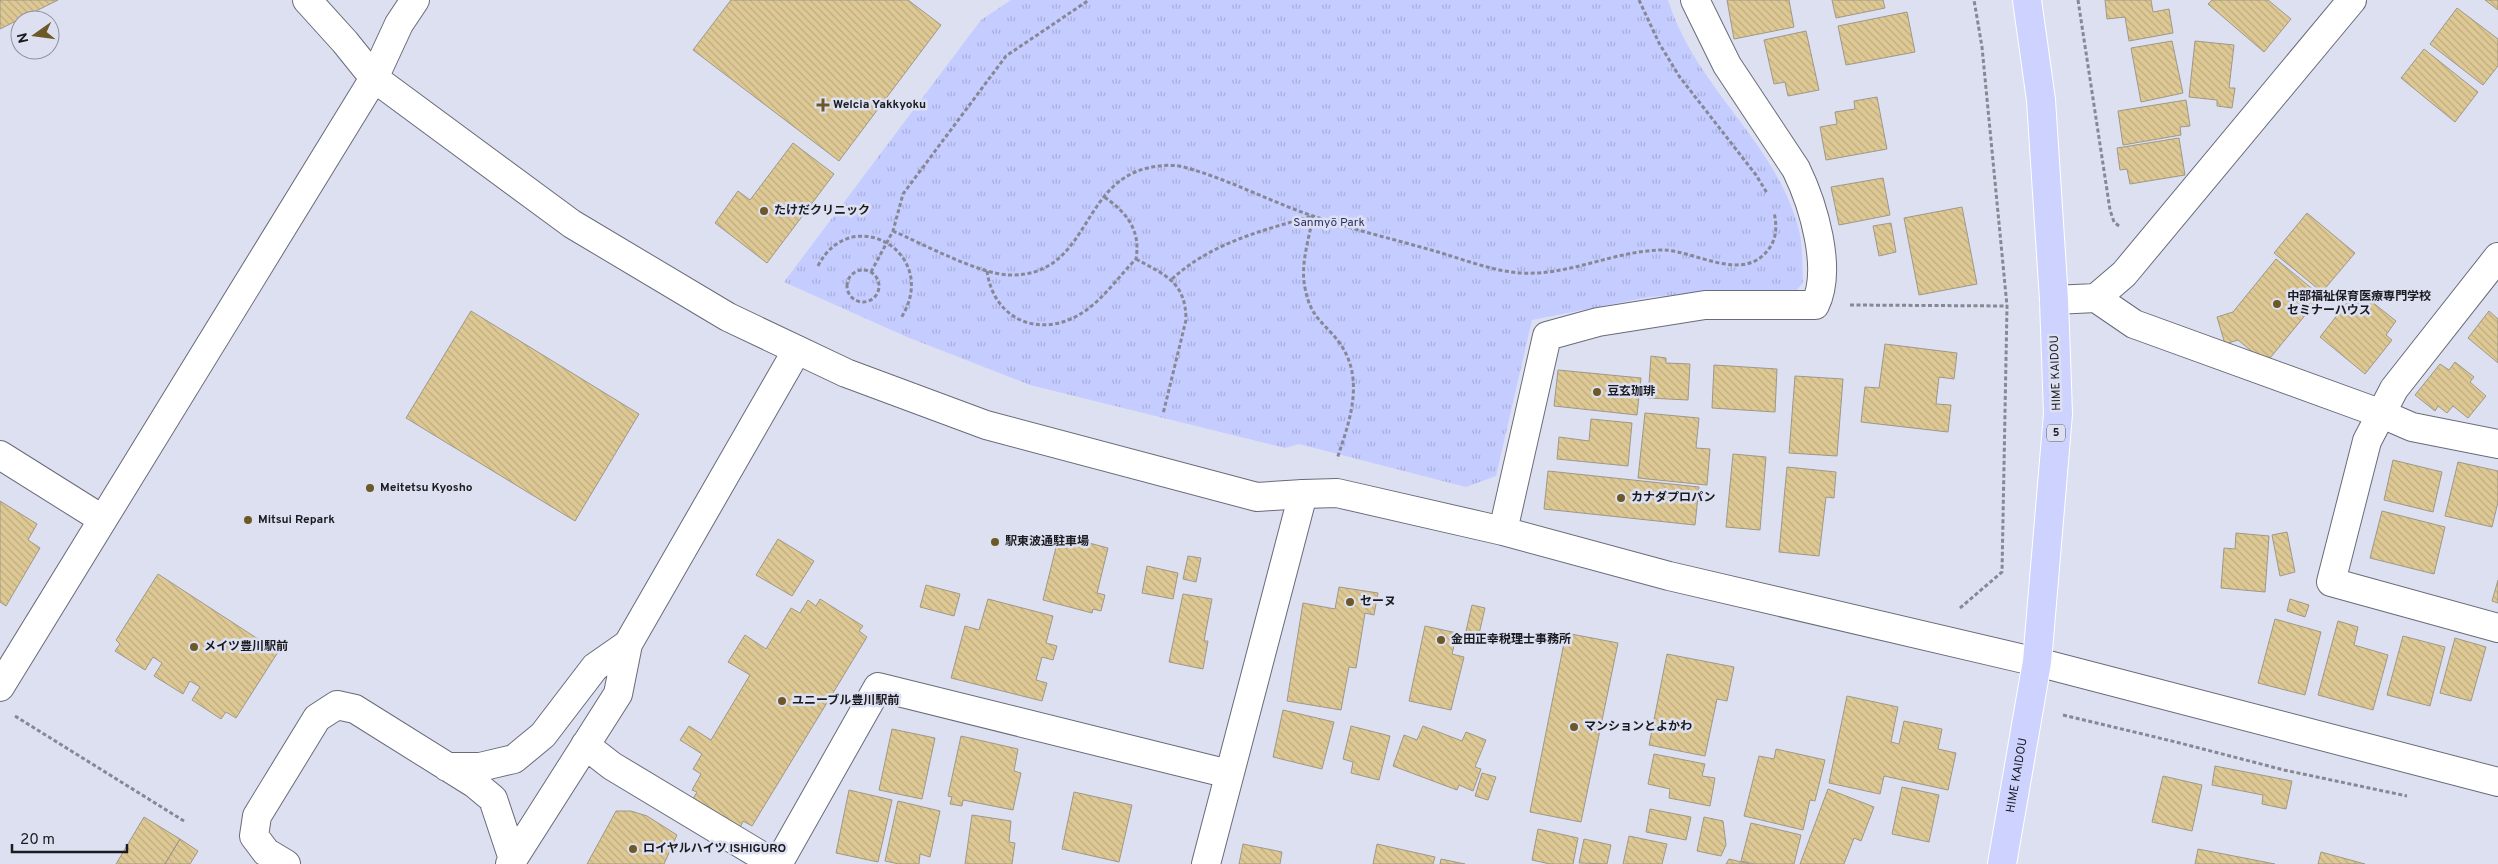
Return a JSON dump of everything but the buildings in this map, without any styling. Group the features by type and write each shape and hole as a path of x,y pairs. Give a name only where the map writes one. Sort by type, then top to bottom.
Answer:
{"main road":[{"name":"HIME KAIDOU","path":"2002,864 2037,662 2058,414 2054,300 2041,100 2027,0"}],"street":[{"path":"306,0 345,42 374,78 572,224 728,316 797,350 846,373 986,425 1257,497 1336,493 1504,531 1669,576 2037,662 2498,782"},
{"path":"4,700 102,519 374,78 399,24 415,0"},
{"path":"1504,531 1547,336 1598,322 1705,305 1815,305 1821,292 1822,277 1816,220 1806,192 1796,169 1727,65 1696,0"},
{"path":"2096,298 2124,274 2352,0"},
{"path":"2498,257 2394,389 2367,441 2331,582 2498,628"},
{"path":"2054,300 2096,298 2134,324 2382,414 2412,427 2498,444"},
{"path":"512,862 618,694 628,644 797,350"},
{"path":"0,455 102,519"},
{"path":"1206,864 1303,494"},
{"path":"447,767 480,766 514,759 543,735 595,667 628,644"},
{"path":"585,745 612,766 776,864 878,687 1229,774"},
{"path":"286,864 266,852 254,836 257,816 317,718 337,705 355,709 475,784 493,799 512,862"}],"path":[{"path":"871,272 893,231 902,194 1006,56 1088,0"},
{"path":"1640,0 1669,60 1756,175 1770,200"},
{"path":"1954,614 2002,572 2007,306 1982,47 1974,0"},
{"path":"2078,0 2110,210 2114,222 2121,228 2124,274"},
{"path":"893,231 987,271 1007,275 1026,274 1043,269 1069,250 1103,196 1114,183 1133,171 1158,165 1186,167 1313,216 1470,261 1523,273 1562,270 1648,250 1668,250 1731,265 1751,262 1765,254 1774,241 1776,224 1772,206"},
{"path":"987,271 989,288 994,298 1009,313 1025,322 1056,324 1087,310 1136,259 1138,241 1130,221 1117,206 1103,196"},
{"path":"1172,279 1190,262 1212,251 1252,234 1313,216"},
{"path":"1313,216 1305,258 1304,286 1310,309 1341,346 1353,380 1351,414 1335,467"},
{"path":"818,266 827,251 846,239 866,236 887,242 905,260 912,281 911,298 901,318"},
{"path":"1136,259 1172,279 1184,300 1186,320 1163,414"},
{"path":"858,270 871,272 879,285 875,296 864,302 852,298 847,288 849,277 858,270"},
{"path":"1815,305 2007,306"},
{"path":"4,700 184,821"},
{"path":"2030,708 2176,742 2284,770 2410,797"}],"green space":[{"name":"Sanmyō Park","path":"1011,0 1668,0 1681,32 1697,61 1773,169 1788,198 1799,230 1802,249 1803,283 1793,294 1734,290 1649,297 1532,320 1496,476 1466,487 1299,444 1285,448 1030,385 907,337 784,282 981,20"}],"place":[{"name":"Welcia Yakkyoku","path":"823,105"},
{"name":"たけだクリニック","path":"764,211"},
{"name":"中部福祉保育医療専門学校 セミナーハウス","path":"2277,304"},
{"name":"豆玄珈琲","path":"1597,392"},
{"name":"Meitetsu Kyosho","path":"370,488"},
{"name":"カナダプロパン","path":"1621,498"},
{"name":"Mitsui Repark","path":"248,520"},
{"name":"駅東波通駐車場","path":"995,542"},
{"name":"セーヌ","path":"1350,602"},
{"name":"金田正幸税理士事務所","path":"1441,640"},
{"name":"メイツ豊川駅前","path":"194,647"},
{"name":"ユニーブル豊川駅前","path":"782,701"},
{"name":"マンションとよかわ","path":"1574,727"},
{"name":"ロイヤルハイツ ISHIGURO","path":"633,849"}]}
